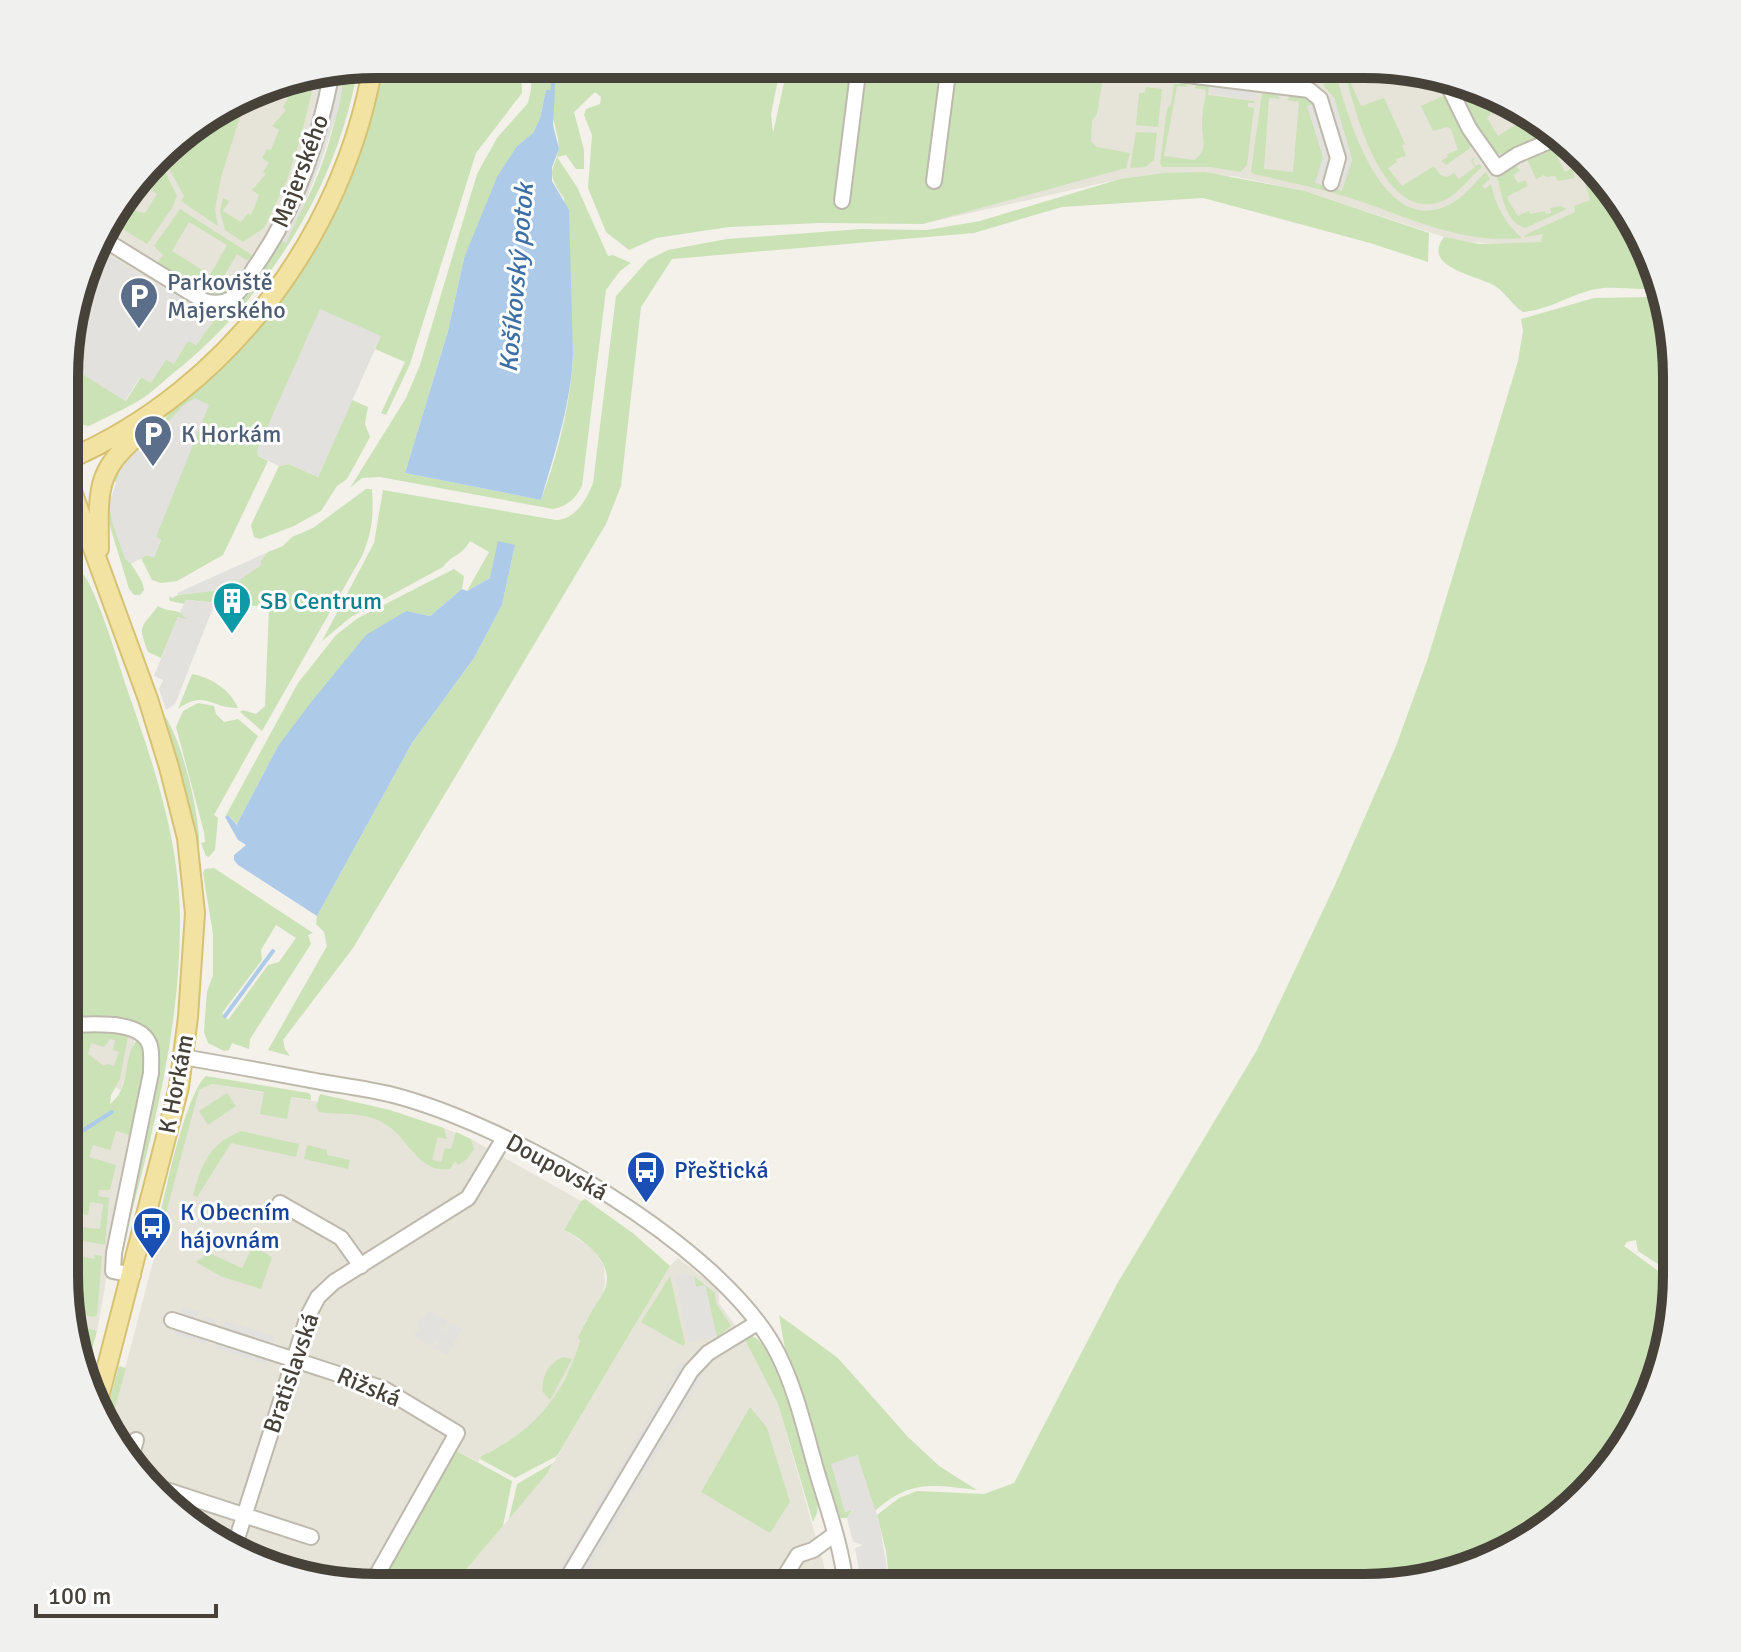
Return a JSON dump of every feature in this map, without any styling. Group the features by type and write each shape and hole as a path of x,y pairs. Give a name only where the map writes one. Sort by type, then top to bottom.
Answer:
{"main road":[{"path":"78,455 159,408 249,325 294,266 325,211 347,162 370,78"},
{"path":"99,564 98,504 101,482 116,455 151,424 159,408"},
{"name":"K Horkám","path":"78,507 148,699 169,767 187,838 195,913 179,1087 101,1390"}],"street":[{"path":"842,201 857,78"},
{"path":"934,181 947,78"},
{"path":"1225,78 1316,93 1338,158 1331,183"},
{"name":"Majerského","path":"110,243 204,301 218,303 233,298 261,259 293,202 312,150 329,82"},
{"path":"1451,91 1469,128 1497,168 1517,155 1548,142"},
{"path":"78,1025 123,1025 142,1035 151,1048 151,1073 114,1253 113,1271 133,1275"},
{"name":"Doupovská","path":"183,1057 393,1095 449,1114 504,1138 625,1205 741,1301 777,1353 792,1387 835,1534 843,1574"},
{"name":"Bratislavská","path":"237,1539 308,1316 318,1297 334,1282 468,1198 504,1138"},
{"path":"280,1203 341,1238 361,1266"},
{"name":"Rižská","path":"172,1320 384,1389 457,1433 377,1574"},
{"path":"570,1574 691,1371 708,1353 757,1323"},
{"path":"134,1448 136,1440"},
{"path":"172,1492 311,1537"},
{"path":"786,1574 798,1555 813,1550 835,1534"}],"shaded area":[{"path":"799,78 1364,78 1403,81 1460,94 1513,118 1561,152 1601,195 1541,242 1516,244 1459,242 1305,191 1233,176 1163,173 1120,179 922,224"},
{"path":"1211,78 1258,78 1255,100 1209,93"},
{"path":"343,80 339,107 322,159 286,243 267,234 300,157 318,84"},
{"path":"318,84 300,157 267,233 279,239 257,284 245,298 231,307 198,309 106,253 118,228 152,180 180,152 211,128 263,101"},
{"path":"1334,98 1352,160 1342,191 1315,183 1323,157 1307,106"},
{"name":"Parkoviště Majerského","path":"106,253 215,319 196,345 188,341 174,364 166,360 151,383 140,377 125,401 78,371 88,300"},
{"path":"320,309 381,336 318,477 289,464 279,466 258,456 257,450"},
{"name":"K Horkám","path":"195,398 209,405 156,537 161,540 154,558 147,555 131,564 125,559 109,504 127,453"},
{"path":"268,552 260,566 233,585 213,591 177,593"},
{"path":"186,600 215,603 175,704 166,710 159,689 163,680 154,676 178,617 187,620 180,612"},
{"path":"117,1018 139,1024 121,1090 78,1070 78,1019"},
{"path":"212,1084 344,1106 447,1138 444,1128 471,1139 581,1201 564,1230 593,1249 604,1266 605,1283 602,1297 585,1322 573,1364 553,1401 527,1428 481,1456 478,1462 456,1450 382,1574 300,1564 245,1543 211,1524 180,1500 152,1472 128,1441 113,1415 199,1090"},
{"path":"116,1131 132,1136 97,1331 83,1327 78,1275 78,1144 87,1135"},
{"path":"678,1258 719,1290 719,1303 744,1338 778,1404 826,1573 836,1571 836,1574 462,1574 546,1475 670,1266"},
{"path":"686,1273 694,1278 696,1287 705,1285 716,1336 689,1342 675,1276"},
{"path":"183,1307 199,1312 195,1321 199,1323 205,1316 215,1320 216,1326 222,1330 225,1321 274,1337 265,1364 215,1348 218,1340 209,1337 206,1344 173,1334"},
{"path":"429,1311 447,1321 442,1329 446,1330 450,1323 462,1329 447,1355 435,1348 439,1340 436,1338 431,1346 414,1336 421,1317 425,1318"},
{"path":"681,1362 703,1375 586,1574 557,1574"},
{"path":"857,1455 879,1521 888,1574 860,1574 855,1548 863,1545 853,1542 847,1518 853,1510 845,1512 831,1464"}],"green space":[{"path":"378,78 521,78 522,93 476,153 410,364 386,415 381,413 405,362 375,349 380,337 258,456 268,461 223,555 177,581 161,583 152,580 141,558 147,555 154,557 161,540 156,538 169,421 128,452 134,443 158,426 308,259 327,225 360,150"},
{"path":"531,78 778,78 771,114 773,133 785,78 1103,78 1097,114 1092,121 1091,141 1097,147 1130,153 1126,168 922,224 820,223 729,227 656,238 629,250 606,232 588,188 592,135 584,115 586,109 600,104 601,97 595,92 574,112 584,150 584,169 576,169 566,155 557,157 577,187 608,256 613,255 631,263 620,271 606,290 579,491 567,504 553,509 380,477 362,478 350,488 406,398 420,365 477,174 497,138 528,103","holes":["546,90 558,139 552,173 564,198 573,354 563,428 541,500 405,473 448,331 464,258 517,146 533,133"]},
{"path":"1278,78 1308,78 1307,81"},
{"path":"1325,78 1337,78 1357,139 1370,166 1385,188 1404,204 1425,211 1449,205 1486,172 1490,179 1482,186 1485,189 1491,184 1502,214 1522,238 1498,239 1453,233 1344,196 1251,172 1262,93 1278,94 1280,99 1269,98 1264,169 1293,172 1299,102 1287,100 1290,96 1302,97 1314,104 1308,107 1323,157 1352,159 1334,98 1324,86"},
{"path":"1346,78 1362,78 1351,84 1361,106 1384,98 1405,144 1402,145 1406,156 1396,159 1397,162 1388,168 1402,186 1434,166 1440,175 1447,177 1454,173 1459,179 1475,167 1471,160 1475,157 1473,161 1476,166 1479,164 1482,167 1445,200 1423,204 1404,196 1388,180 1374,158"},
{"path":"355,79 335,153 317,194 296,233 244,305 214,337 143,398 89,426 78,424 78,371 126,401 141,377 189,340 196,345 214,320 198,309 199,306 231,306 251,291 312,189 343,81"},
{"path":"1174,84 1186,84 1187,87 1177,86 1164,156 1194,160 1202,152 1206,90 1195,88 1196,84 1209,86 1208,95 1254,101 1248,103 1248,107 1254,108 1247,165 1240,172 1211,167 1162,167 1167,109 1171,104"},
{"path":"313,85 287,180 264,228 243,242 225,230 220,211 223,198 229,201 223,211 241,222 248,213 251,215 259,195 252,190 266,174 263,172 269,163 262,158 267,149 271,150 279,130 272,126 286,110 283,107 288,98 281,94"},
{"path":"1146,87 1162,89 1158,127 1136,125 1139,93 1145,93"},
{"path":"1462,95 1485,104 1491,114 1487,118 1498,136 1520,122 1542,137 1497,154 1481,138 1485,135 1478,125 1474,127 1468,107 1464,109 1460,101 1464,99"},
{"path":"1443,96 1460,121 1457,124 1463,135 1466,133 1472,143 1469,149 1446,165 1441,161 1448,157 1447,154 1458,150 1451,129 1447,127 1433,131 1421,106"},
{"path":"242,111 221,177 215,210 218,226 181,201 184,196 167,165 211,128"},
{"path":"1136,132 1157,133 1154,160 1145,167 1130,168"},
{"path":"1553,146 1564,155 1558,158 1565,172 1572,168 1575,178 1558,181 1555,176 1544,175 1536,179 1526,157"},
{"path":"1515,164 1520,171 1513,175 1518,183 1525,180 1528,186 1508,196 1518,216 1529,211 1531,214 1551,213 1550,208 1560,206 1567,209 1525,228 1512,220 1496,174"},
{"path":"163,169 177,196 147,244 119,226 131,207 145,213 157,194 148,186"},
{"path":"1205,172 1305,191 1429,233 1428,262 1370,243 1203,198 1062,207 974,233 672,259 641,307 621,486 606,524 353,948 283,1040 290,1056 268,1050 327,946 324,932 316,924 317,916 412,743 474,658 502,605 515,545 490,578 467,591 489,552 470,541 443,567 351,617 322,641 374,543 383,490 556,520 574,513 584,502 593,483 616,296 648,260 668,250 727,239 861,229 927,230 980,221 1120,179 1163,173"},
{"path":"1581,172 1623,228 1649,288 1596,289 1523,312 1495,286 1455,269 1440,256 1439,248 1444,237 1479,244 1541,242 1543,234 1525,235 1575,212 1574,206 1590,200"},
{"path":"180,209 255,257 246,260 237,254 219,284 227,290 225,296 215,296 189,286 156,265 163,255 154,246","holes":["189,222 227,245 210,275 172,251"]},
{"path":"1651,297 1660,338 1663,377 1663,1267 1638,1251 1636,1240 1624,1246 1663,1275 1653,1352 1632,1407 1613,1441 1589,1472 1561,1500 1530,1524 1478,1551 1422,1568 1364,1574 889,1574 877,1515 899,1498 917,1491 984,1494 1014,1483 1117,1284 1257,1050 1396,746 1427,661 1518,361 1523,331 1521,319 1594,298"},
{"path":"352,400 368,407 365,424 370,437 347,479 337,486 321,511 294,526 260,539 254,537 251,525 279,466 289,464 318,477"},
{"path":"126,455 116,483 112,477"},
{"path":"366,489 372,489 372,515 362,556 262,731 240,712 256,714 265,706 269,607 186,600 184,604 170,601 170,596 224,589 260,566 268,552 313,528"},
{"path":"108,504 121,544 140,577 144,590 140,595 134,595 129,589 110,526"},
{"path":"454,569 464,576 462,589 430,616 405,611 278,746 237,824 228,815 225,817 298,683 336,635 358,618"},
{"path":"83,574 88,582 107,627 154,770 175,857 180,916 175,1003 162,1088 120,1256 151,1095 144,1028 116,1018 78,1018 78,577"},
{"path":"158,606 187,618 178,617 161,658 148,652 142,631"},
{"path":"192,674 219,685 238,708 202,700 187,703 178,709"},
{"path":"198,703 214,706 216,714 224,722 238,719 258,736 214,815 218,818 215,850 209,857 201,843 205,842 204,832 176,727 183,711"},
{"path":"161,711 176,737 188,777 197,817 199,849 196,849"},
{"path":"214,868 313,933 308,935 311,944 250,1039 249,1049 232,1043 229,1050 224,1051 208,1043 204,1032 207,992 213,975 213,934 203,873 205,869","holes":["276,925 296,938 279,962 268,965 228,1020 222,1013 262,960 261,950"]},
{"path":"78,1032 113,1032 128,1036 120,1079 111,1095 110,1104 121,1090 136,1041 144,1046 147,1061 132,1136 116,1131 110,1150 93,1145 89,1157 116,1165 110,1190 99,1190 98,1196 109,1198 105,1245 83,1241 81,1248 78,1247","holes":["110,1039 115,1040 113,1050 119,1052 114,1066 104,1066 88,1054 91,1043 104,1047","90,1202 103,1204 100,1229 79,1227 80,1214 88,1215"]},
{"path":"206,1076 309,1093 311,1100 291,1097 287,1119 260,1114 264,1092 212,1084 199,1090 154,1258 180,1133 189,1107"},
{"path":"227,1093 236,1106 208,1125 199,1111"},
{"path":"320,1094 390,1110 444,1128 447,1139 438,1137 432,1160 441,1162 445,1148 451,1149 456,1132 471,1139 474,1149 467,1159 458,1165 455,1161 450,1169 431,1167 391,1128 374,1118 319,1112 316,1106"},
{"path":"241,1131 299,1144 296,1157 231,1143 197,1197 193,1195 208,1156 221,1142"},
{"path":"307,1145 327,1150 327,1155 350,1160 348,1169 304,1159"},
{"path":"585,1199 634,1234 670,1266 557,1456 515,1478 480,1459 481,1456 531,1423 556,1395 574,1360 578,1338 606,1284 607,1274 598,1255 564,1230"},
{"path":"253,1246 272,1257 261,1289 220,1276 196,1262 209,1253 242,1268"},
{"path":"95,1255 102,1256 97,1315 81,1314 78,1256 94,1259"},
{"path":"670,1276 685,1343 683,1346 641,1322"},
{"path":"694,1276 715,1293 716,1303 731,1326 717,1337 705,1285 696,1287"},
{"path":"779,1315 838,1358 908,1437 939,1466 977,1490 935,1486 911,1489 875,1511 857,1455 845,1512 853,1509 847,1518 838,1518 797,1379 785,1349"},
{"path":"83,1327 97,1331 90,1358"},
{"path":"752,1336 763,1345 773,1362 792,1412 818,1503 813,1522 778,1404 744,1338"},
{"path":"563,1357 572,1359 550,1400 542,1391 547,1370"},
{"path":"119,1366 126,1368 113,1415 108,1406"},
{"path":"750,1407 767,1428 790,1502 770,1533 701,1492"},
{"path":"455,1450 512,1481 503,1526 462,1574 383,1574"},
{"path":"553,1463 546,1475 509,1519 517,1484"}],"water":[{"path":"546,90 555,90 553,125 559,149 552,167 552,181 569,210 573,354 566,410 541,500 405,473 448,331 464,258 497,177 517,146 533,133"},
{"path":"498,541 515,545 502,605 474,658 412,743 317,916 238,865 234,855 246,845 238,840 225,817 228,815 239,827 237,824 278,746 366,635 406,611 430,616 462,589 467,591 490,578"}],"waterway":[{"name":"Košíkovský potok","path":"552,94 554,78"},
{"name":"Košíkovský potok","path":"225,1016 273,951"},
{"name":"Košíkovský potok","path":"78,1135 112,1112"}],"place":[{"name":"Parkoviště Majerského","path":"139,330"},
{"name":"K Horkám","path":"153,468"},
{"name":"SB Centrum","path":"232,635"},
{"name":"Přeštická","path":"646,1204"},
{"name":"K Obecním hájovnám","path":"152,1260"}]}
